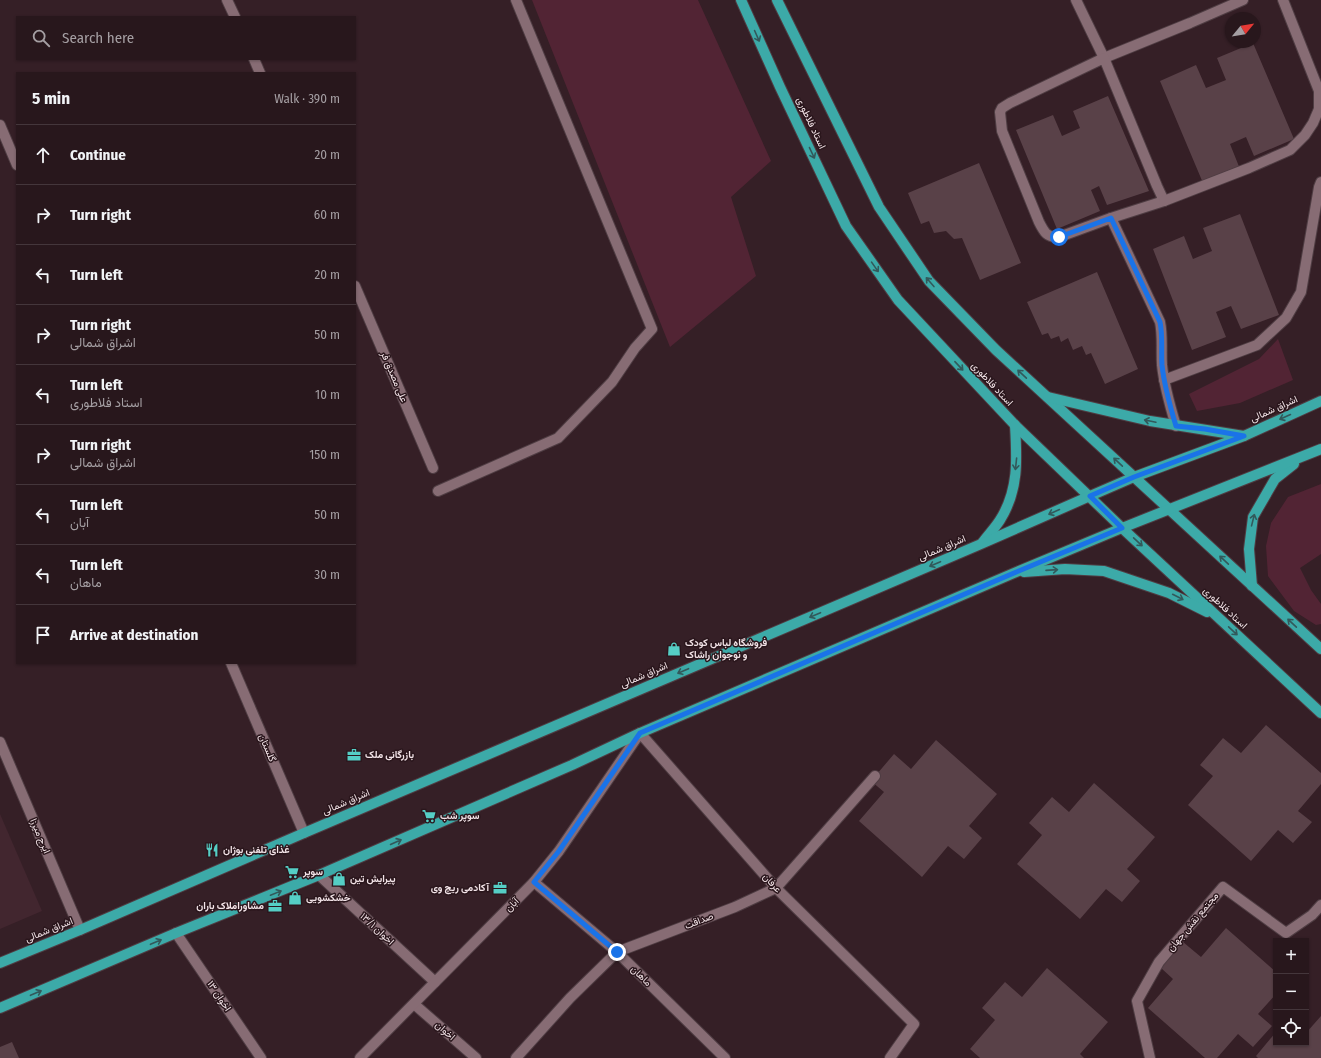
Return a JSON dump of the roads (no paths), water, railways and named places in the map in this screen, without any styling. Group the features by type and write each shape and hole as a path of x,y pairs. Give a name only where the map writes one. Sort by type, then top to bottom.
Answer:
{"main road":[{"name":"استاد فلاطوری","path":"741,0 846,226 898,300 1015,425 1122,528 1321,713"},
{"path":"777,0 879,207 929,281 996,350 1321,649"},
{"path":"1047,396 1150,421 1244,436"},
{"name":"اشراق شمالی","path":"0,963 981,544 1134,477 1244,436 1321,401"},
{"path":"981,544 1000,520 1012,495 1017,459 1015,425"},
{"path":"0,1008 176,933 319,875 572,765 640,733 1014,573 1122,528 1321,449"},
{"path":"1252,586 1249,549 1253,517 1275,479 1302,457"},
{"path":"1014,573 1065,569 1104,571 1169,592 1219,618"}],"street":[{"path":"227,0 235,16"},
{"path":"438,491 558,438 612,382 635,348 652,329 516,0"},
{"path":"1076,0 1104,58 1164,201"},
{"path":"1243,0 1104,58 1002,108 1000,112 1002,131 1039,222 1047,234 1052,238 1059,237 1164,201 1249,168 1290,150 1305,135 1313,123 1319,109 1319,91 1283,0"},
{"path":"254,60 260,72"},
{"path":"0,125 16,162"},
{"path":"1164,380 1257,345 1286,318 1301,292 1321,182"},
{"path":"1111,218 1160,322 1162,331 1162,364 1164,380 1176,426"},
{"name":"علی مصدق فر","path":"356,288 433,468"},
{"name":"گلستان","path":"231,664 304,833"},
{"name":"آبان","path":"360,1058 534,882 559,851 640,733"},
{"name":"عرفان","path":"640,733 776,888 914,1024 890,1058"},
{"name":"ایرج میرزا","path":"0,742 80,930"},
{"name":"صداقت","path":"516,1058 570,998 617,952 735,907 776,888 875,776"},
{"name":"اخوان ۱۳/۱","path":"319,875 436,982"},
{"name":"ماهان","path":"534,882 617,952 725,1058"},
{"name":"مجتمع نقش جهان","path":"1150,1058 1136,1001 1159,962 1223,886 1286,933 1312,915 1321,905"},
{"name":"اخوان ۱۳","path":"176,933 261,1058"},
{"name":"اخوان","path":"414,1004 476,1058"}],"place":[{"name":"فروشگاه لباس کودک و نوجوان راشاک","path":"674,649"},
{"name":"بازرگانی ملک","path":"354,755"},
{"name":"سوپر شب","path":"429,816"},
{"name":"غذای تلفنی بوژان","path":"212,850"},
{"name":"سوپر","path":"292,872"},
{"name":"پیرایش تین","path":"339,879"},
{"name":"آکادمی ریچ وی","path":"500,888"},
{"name":"خشکشویی","path":"295,898"},
{"name":"مشاوراملاک باران","path":"275,906"}]}
